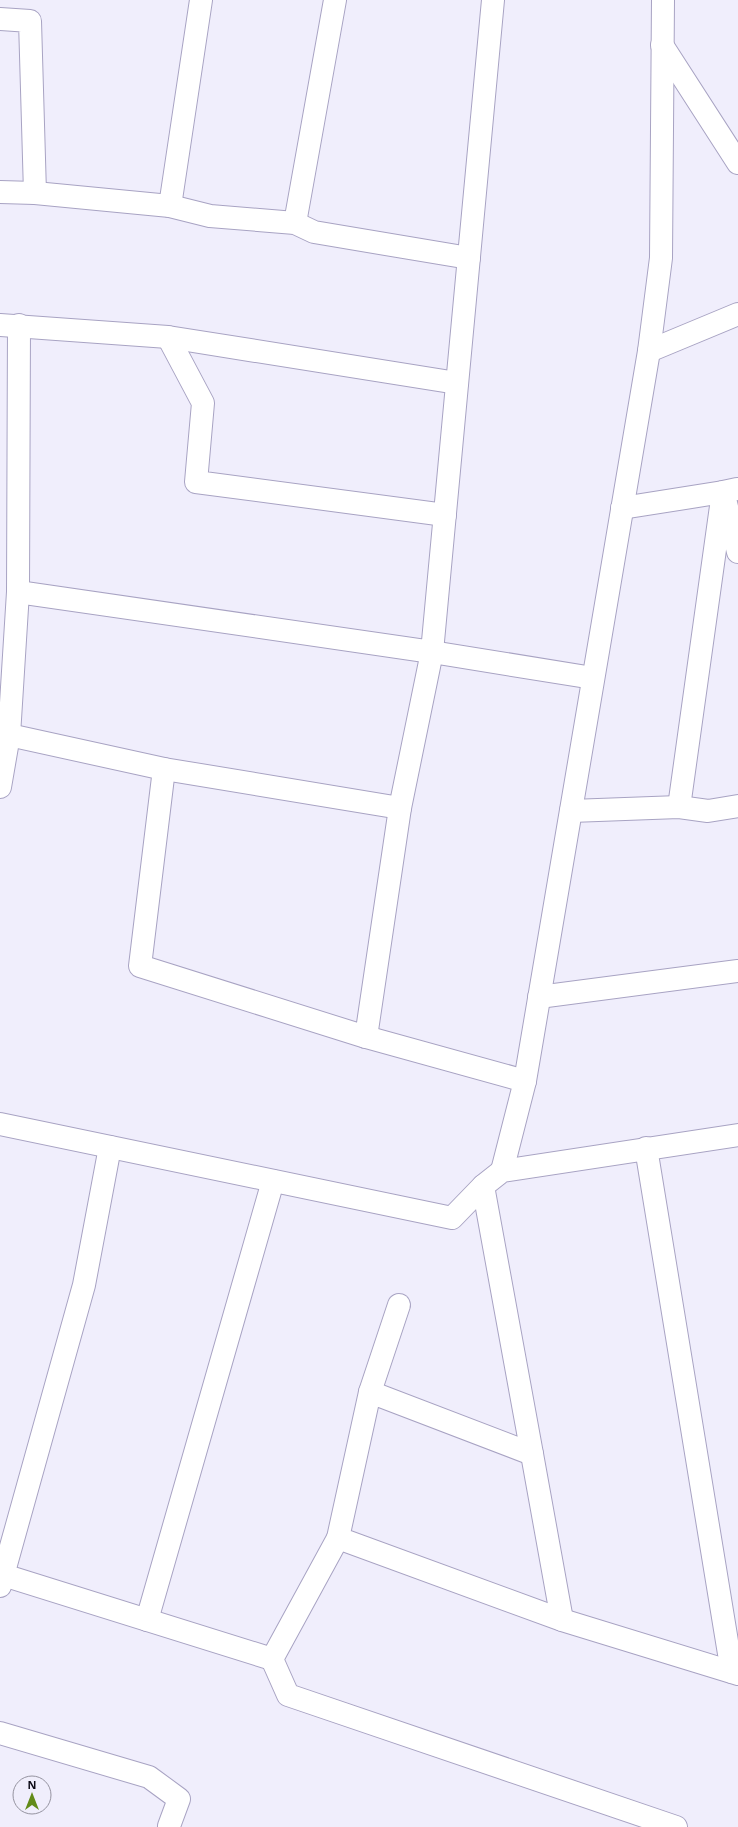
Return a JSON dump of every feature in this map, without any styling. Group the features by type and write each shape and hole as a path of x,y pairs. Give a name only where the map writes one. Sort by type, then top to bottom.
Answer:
{"street":[{"path":"170,206 201,0"},
{"path":"295,223 335,0"},
{"path":"366,1037 400,808 432,652 493,0"},
{"path":"502,1171 525,1081 649,351 661,258 663,0"},
{"path":"0,20 30,21 36,193"},
{"path":"662,45 738,163"},
{"path":"0,192 36,193 170,206 210,216 295,223 314,232 469,258"},
{"path":"649,351 738,314"},
{"path":"0,787 18,592 10,325 168,337 457,383"},
{"path":"168,337 203,403 196,482 445,515"},
{"path":"622,508 731,490"},
{"path":"731,490 738,552"},
{"path":"679,807 731,490"},
{"path":"18,592 432,652 593,678"},
{"path":"4,734 164,769 400,808"},
{"path":"164,769 140,966 366,1037 525,1081"},
{"path":"571,811 679,807 708,811 738,806"},
{"path":"540,997 738,971"},
{"path":"0,1124 452,1218 483,1186 502,1171 738,1135"},
{"path":"110,1147 84,1286 1,1578 147,1620 272,1659 288,1695 676,1827"},
{"path":"338,1538 562,1620 735,1673 646,1148"},
{"path":"147,1620 273,1181"},
{"path":"483,1186 562,1620"},
{"path":"272,1659 338,1538 370,1392 399,1305"},
{"path":"370,1392 532,1454"},
{"path":"0,1733 149,1777 180,1799 170,1827"}]}
